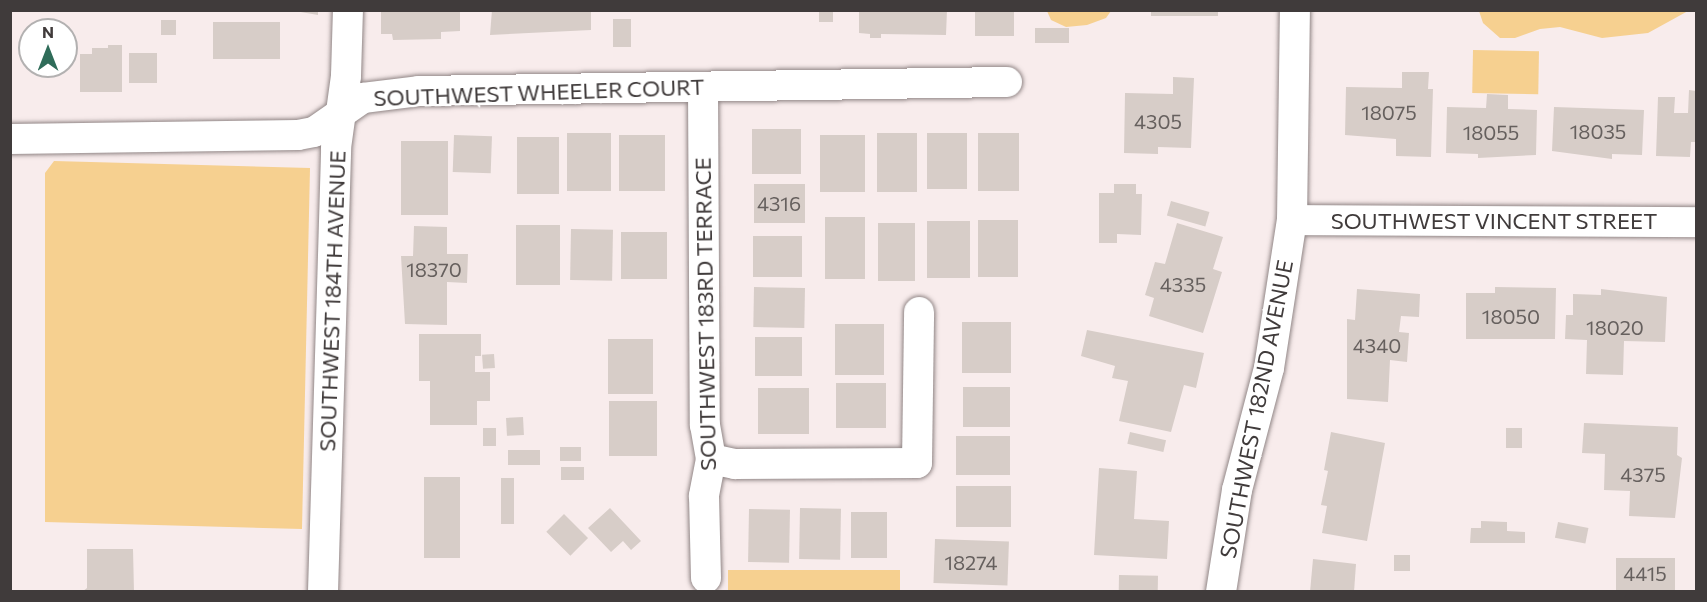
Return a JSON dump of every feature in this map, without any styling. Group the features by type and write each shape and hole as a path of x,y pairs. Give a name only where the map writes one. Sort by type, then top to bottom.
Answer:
{"street":[{"name":"SOUTHWEST 184TH AVENUE","path":"323,591 336,148 342,111 348,10"},
{"name":"SOUTHWEST 182ND AVENUE","path":"1221,591 1237,490 1269,368 1292,220 1295,10"},
{"name":"SOUTHWEST WHEELER COURT","path":"10,140 298,135 314,132 342,111 377,94 1007,82"},
{"name":"SOUTHWEST 183RD TERRACE","path":"703,87 705,425 711,459 705,496 706,578"},
{"name":"SOUTHWEST VINCENT STREET","path":"1292,220 1696,222"},
{"path":"711,459 735,465 917,463 919,312"}],"shaded area":[{"path":"1479,10 1688,11 1648,33 1602,38 1560,27 1540,29 1515,38 1500,38 1483,23"},
{"path":"1047,11 1111,11 1106,18 1087,25 1066,27 1051,20"},
{"path":"1473,50 1539,51 1538,94 1472,93"},
{"path":"54,161 310,168 302,529 45,522 45,173"},
{"path":"728,570 900,570 900,591 728,591"}],"building":[{"path":"289,10 318,10 318,15"},
{"path":"381,10 460,10 460,31 441,32 441,39 393,40 392,34 381,34"},
{"path":"492,10 591,10 591,30 490,35"},
{"path":"819,10 833,10 833,22 819,22"},
{"path":"859,10 947,10 946,35 881,34 881,38 870,38 870,34 859,33"},
{"path":"975,10 1014,10 1014,36 975,36"},
{"path":"1151,10 1218,10 1218,16 1151,16"},
{"path":"613,19 631,19 631,47 613,47"},
{"path":"161,20 176,20 176,35 161,35"},
{"path":"213,22 280,22 280,59 213,59"},
{"path":"1035,28 1069,28 1069,43 1035,43"},
{"path":"108,45 122,45 122,92 80,92 80,54 92,54 92,48 108,48"},
{"path":"129,53 157,53 157,83 129,83"},
{"path":"1402,72 1429,72 1428,89 1433,89 1431,157 1396,156 1396,139 1345,135 1346,87 1402,88"},
{"path":"1173,77 1194,78 1191,148 1158,147 1158,154 1124,153 1125,93 1173,94"},
{"path":"1689,90 1696,91 1696,142 1691,142 1690,157 1656,156 1658,97 1675,97 1674,113 1688,113"},
{"path":"1487,94 1508,95 1508,109 1537,110 1536,155 1478,158 1478,154 1446,153 1447,107 1486,108"},
{"path":"1554,107 1644,110 1642,155 1612,154 1612,159 1552,151"},
{"path":"752,129 801,129 801,174 752,174"},
{"path":"567,133 611,133 611,191 567,191"},
{"path":"877,133 917,133 917,192 877,192"},
{"path":"927,133 967,133 967,189 927,189"},
{"path":"978,133 1019,133 1019,191 978,191"},
{"path":"454,135 492,136 491,173 453,172"},
{"path":"619,135 665,135 665,191 619,191"},
{"path":"820,135 865,135 865,192 820,192"},
{"path":"517,137 559,137 559,194 517,194"},
{"path":"401,141 448,141 448,215 401,215"},
{"path":"754,184 805,184 805,223 754,223"},
{"path":"1114,184 1136,184 1136,194 1142,194 1141,235 1117,234 1117,243 1099,243 1099,193 1114,193"},
{"path":"1171,201 1209,212 1205,226 1167,215"},
{"path":"825,217 865,217 865,279 825,279"},
{"path":"978,220 1018,220 1018,277 978,277"},
{"path":"927,221 970,221 970,278 927,278"},
{"path":"878,223 915,223 915,281 878,281"},
{"path":"1177,223 1223,237 1213,269 1222,272 1203,333 1149,316 1154,298 1145,295 1155,262 1165,264"},
{"path":"516,225 560,225 560,285 516,285"},
{"path":"414,226 447,227 447,254 468,254 467,283 447,282 447,325 405,324 401,256 413,256"},
{"path":"571,229 613,230 612,281 570,280"},
{"path":"621,232 667,232 667,279 621,279"},
{"path":"753,236 802,236 802,277 753,277"},
{"path":"754,287 805,288 804,328 753,327"},
{"path":"1495,287 1556,288 1555,339 1466,339 1466,293 1495,293"},
{"path":"1357,289 1420,294 1419,317 1401,316 1399,332 1409,333 1407,362 1390,360 1388,402 1347,399 1347,319 1355,320"},
{"path":"1601,289 1667,297 1665,342 1624,341 1623,375 1586,374 1587,340 1565,339 1566,315 1573,315 1573,294 1601,295"},
{"path":"962,322 1011,322 1011,373 962,373"},
{"path":"835,324 884,324 884,375 835,375"},
{"path":"1087,330 1204,353 1196,388 1184,385 1171,432 1119,421 1128,381 1112,378 1115,366 1081,356"},
{"path":"419,334 481,334 481,356 475,356 475,372 490,372 490,401 477,401 477,425 430,425 430,381 419,381"},
{"path":"755,337 802,337 802,376 755,376"},
{"path":"608,339 653,339 653,394 608,394"},
{"path":"494,354 495,368 483,369 482,355"},
{"path":"836,383 886,383 886,428 836,428"},
{"path":"963,387 1010,387 1010,427 963,427"},
{"path":"758,388 809,388 809,434 758,434"},
{"path":"609,401 657,401 657,456 609,456"},
{"path":"523,417 524,435 507,436 506,418"},
{"path":"1584,423 1678,427 1677,455 1682,458 1675,518 1629,516 1630,491 1604,490 1605,454 1582,453"},
{"path":"483,428 496,428 496,446 483,446"},
{"path":"1506,428 1522,428 1522,448 1506,448"},
{"path":"1130,432 1166,440 1163,452 1127,444"},
{"path":"1331,432 1385,443 1367,541 1322,533 1327,506 1321,505 1328,471 1324,470"},
{"path":"956,436 1010,436 1010,475 956,475"},
{"path":"560,447 581,447 581,461 560,461"},
{"path":"508,450 540,450 540,465 508,465"},
{"path":"561,467 584,467 584,480 561,480"},
{"path":"1099,468 1137,471 1134,519 1169,521 1167,559 1094,555"},
{"path":"424,477 460,477 460,558 424,558"},
{"path":"501,478 514,478 514,524 501,524"},
{"path":"956,486 1011,486 1011,527 956,527"},
{"path":"610,508 641,541 631,550 623,541 611,552 588,528"},
{"path":"800,508 841,509 840,560 799,559"},
{"path":"749,509 790,510 789,563 748,562"},
{"path":"851,512 887,512 887,558 851,558"},
{"path":"564,514 588,538 570,556 546,532"},
{"path":"1481,521 1507,522 1507,531 1525,532 1525,543 1470,543 1471,528 1481,528"},
{"path":"1558,522 1588,528 1585,544 1555,538"},
{"path":"935,539 1009,542 1007,586 933,583"},
{"path":"87,549 133,549 134,592 82,592 87,588"},
{"path":"1394,555 1410,555 1410,571 1394,571"},
{"path":"1616,558 1675,558 1675,592 1616,592"},
{"path":"1313,559 1356,564 1354,592 1310,592"},
{"path":"1119,575 1158,576 1158,592 1119,592"}]}
